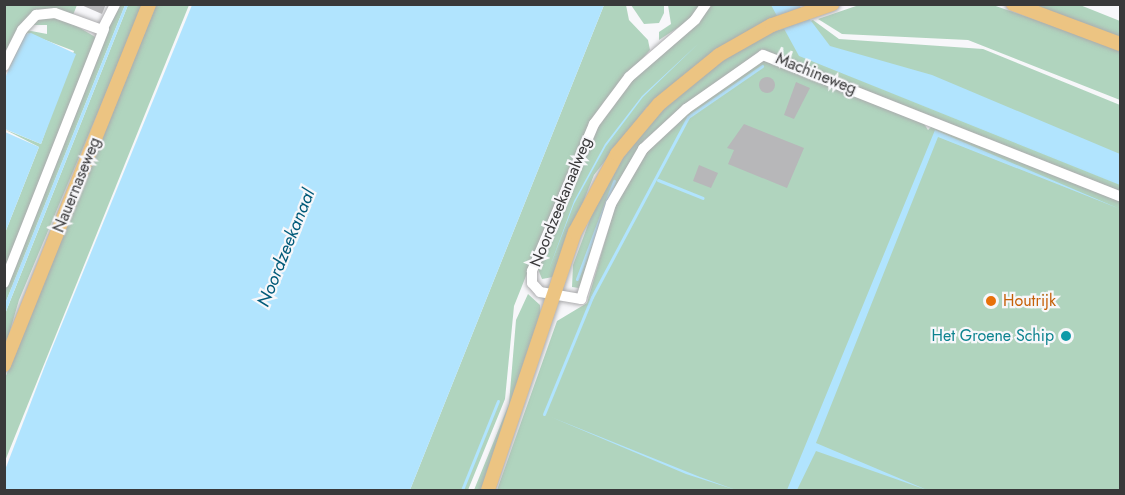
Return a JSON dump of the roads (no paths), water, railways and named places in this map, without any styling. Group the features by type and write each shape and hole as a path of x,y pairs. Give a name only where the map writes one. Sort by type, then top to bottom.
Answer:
{"main road":[{"name":"Nauernaseweg","path":"4,365 149,4"},
{"path":"488,490 556,298 583,213 627,140 693,73 772,25 832,4"},
{"path":"1013,4 1120,44"}],"street":[{"path":"4,283 115,4"},
{"name":"Noordzeekanaalweg","path":"556,298 535,288 532,271 587,138 629,77 695,21 706,4"},
{"path":"4,66 22,30 36,15 54,13 104,29"},
{"name":"Machineweg","path":"556,298 576,302 584,297 611,204 647,143 763,55 1120,196"}],"water":[{"path":"125,5 128,5 5,314 5,304"},
{"name":"Noordzeekanaal","path":"192,5 604,5 410,490 5,490 5,470 46,363"},
{"path":"771,5 799,5 830,46 932,75 1120,154 1120,185 799,56"},
{"path":"31,33 76,54 41,144 5,129 5,78 25,34"},
{"path":"699,43 643,97 606,146 574,204 548,272 574,201 605,144 642,96"},
{"path":"935,130 1120,209 938,137 816,443 927,490 816,451 797,490 787,490"},
{"path":"5,132 39,147 5,233"},
{"path":"551,417 700,477 736,490 686,474"}],"waterway":[{"path":"544,414 592,297 688,117 762,66"},
{"path":"658,180 703,198"},
{"path":"577,279 614,181"},
{"path":"462,490 498,401"}],"place":[{"name":"Houtrijk","path":"991,301"},
{"name":"Het Groene Schip","path":"1066,336"}]}
